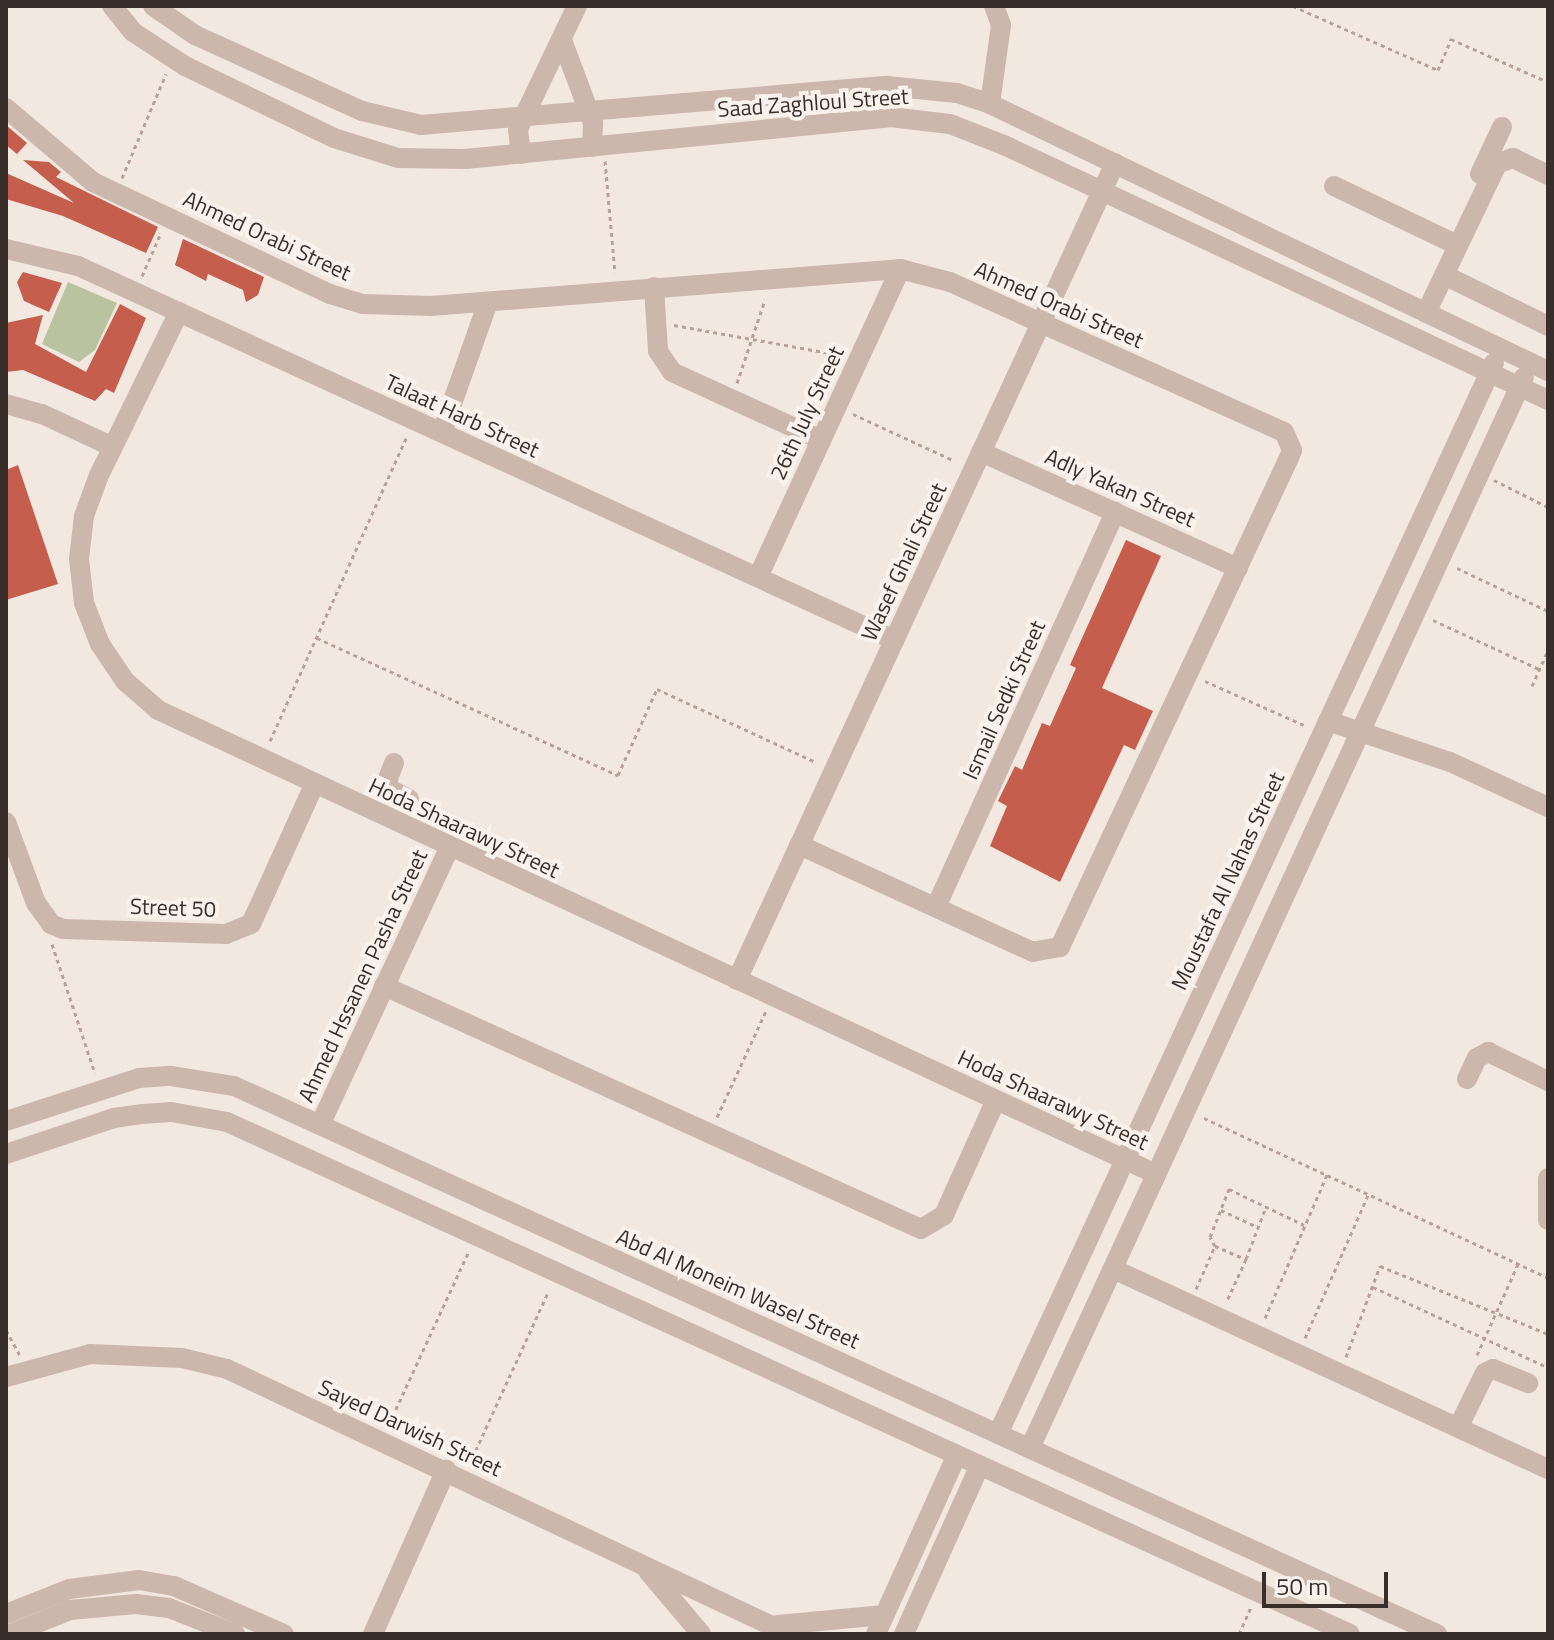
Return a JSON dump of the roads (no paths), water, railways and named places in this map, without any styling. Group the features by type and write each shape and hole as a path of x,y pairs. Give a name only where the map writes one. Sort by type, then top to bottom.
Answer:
{"street":[{"name":"Saad Zaghloul Street","path":"112,6 133,32 172,60 365,150 431,161 890,117 920,119 978,133 1548,400"},
{"name":"Saad Zaghloul Street","path":"153,6 195,35 391,120 451,125 887,86 934,89 990,104 1539,366"},
{"path":"521,154 518,129 577,6"},
{"path":"990,104 1001,25 998,8"},
{"path":"562,40 598,146"},
{"name":"Ahmed Orabi Street","path":"6,108 64,162 115,193 330,294 362,304 397,309 900,269 950,282 1284,432 1292,450 1060,947 1033,952 799,845"},
{"path":"1422,311 1449,241 1502,127"},
{"path":"1422,311 1444,275 1500,161 1513,158 1548,175"},
{"name":"Wasef Ghali Street","path":"737,980 1115,163"},
{"path":"1334,186 1449,241"},
{"name":"Talaat Harb Street","path":"6,249 78,266 894,640"},
{"name":"26th July Street","path":"758,577 900,269"},
{"path":"1444,275 1548,326"},
{"path":"654,287 658,351 672,372 821,440"},
{"path":"442,432 488,302"},
{"name":"Hoda Shaarawy Street","path":"179,312 113,447 84,516 79,559 84,603 100,644 125,681 158,710 262,761 1156,1174"},
{"name":"Moustafa Al Nahas Street","path":"998,1434 1501,348"},
{"path":"1030,1448 1519,387 1539,366"},
{"path":"6,404 42,414 113,447"},
{"name":"Adly Yakan Street","path":"977,461 1115,512 1238,568"},
{"name":"Ismail Sedki Street","path":"936,907 1115,512"},
{"path":"1325,727 1360,732 1450,762 1548,807"},
{"path":"384,817 402,796 384,785 394,763"},
{"name":"Street 50","path":"6,822 36,903 51,924 63,929 240,932 257,911 314,785"},
{"name":"Ahmed Hssanen Pasha Street","path":"320,1125 449,848"},
{"path":"384,986 921,1229 944,1215 996,1100"},
{"path":"1467,1079 1477,1058 1488,1052 1548,1081"},
{"name":"Abd Al Moneim Wasel Street","path":"6,1121 100,1087 139,1078 203,1079 264,1098 1437,1634"},
{"path":"6,1154 114,1118 199,1115 239,1127 1350,1634"},
{"path":"1548,1178 1548,1220"},
{"path":"518,1254 533,1222"},
{"path":"1113,1269 1548,1469"},
{"name":"Sayed Darwish Street","path":"6,1377 27,1368 90,1354 182,1358 227,1369 784,1630 880,1625"},
{"path":"1459,1426 1480,1380 1493,1369 1528,1383"},
{"path":"916,1436 916,1416 932,1404"},
{"path":"880,1625 957,1455"},
{"path":"904,1634 980,1465"},
{"path":"1062,1503 1075,1489 1077,1470"},
{"path":"373,1634 454,1474"},
{"path":"637,1560 701,1634"},
{"path":"6,1614 69,1589 139,1580 174,1586 284,1634"},
{"path":"18,1633 70,1610 136,1604 169,1608 235,1634"}]}
